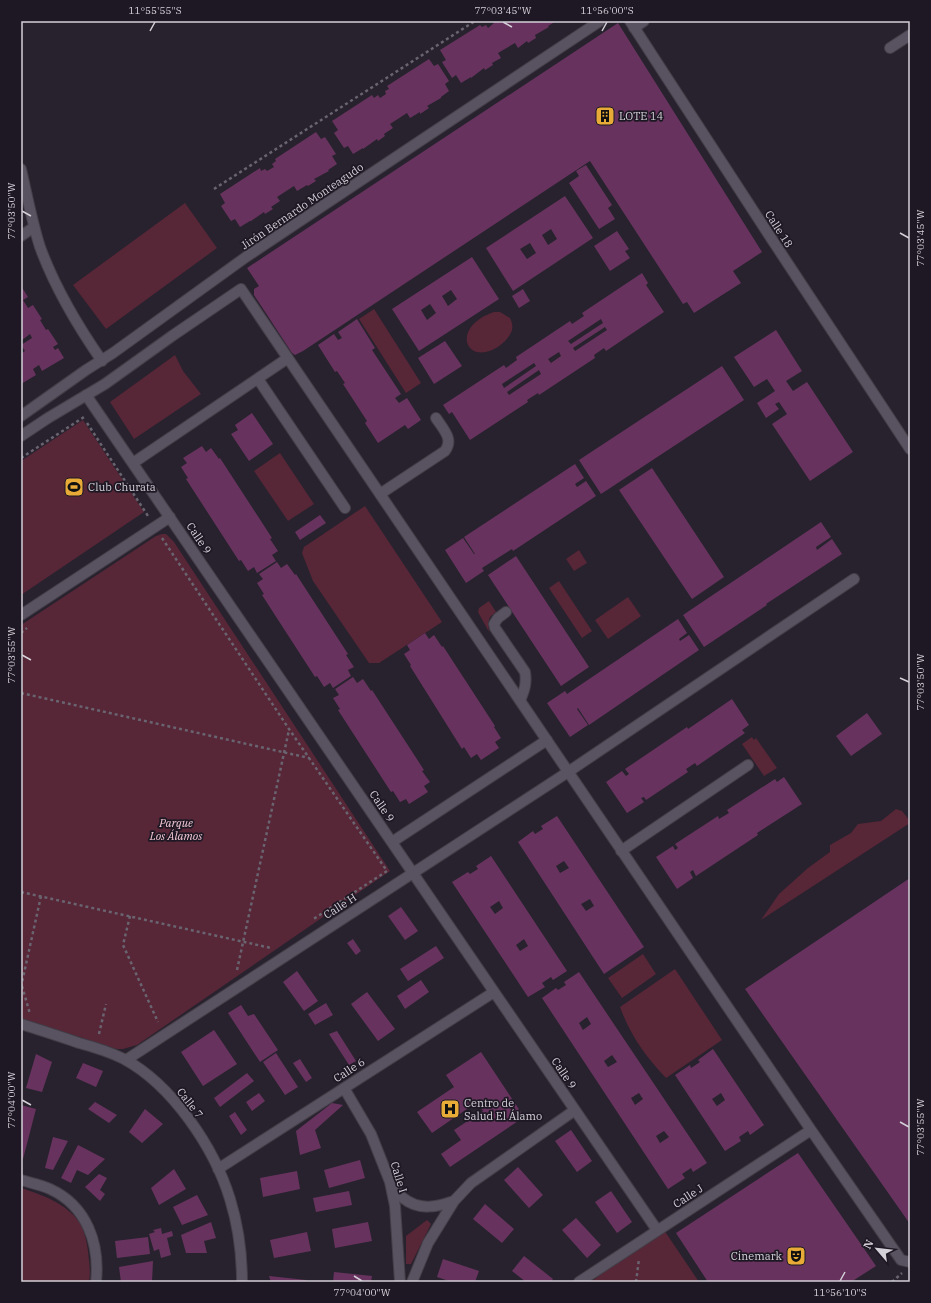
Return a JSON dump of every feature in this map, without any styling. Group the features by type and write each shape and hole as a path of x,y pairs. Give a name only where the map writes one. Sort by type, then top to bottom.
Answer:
{"street":[{"path":"632,24 644,21"},
{"name":"Jirón Bernardo Monteagudo","path":"21,416 246,257 598,22"},
{"name":"Calle 18","path":"632,24 910,449"},
{"path":"890,48 910,35"},
{"path":"21,169 34,227 49,269 60,293 85,337 102,360"},
{"path":"21,236 34,227"},
{"path":"21,436 105,384 241,289 811,1130 901,1260 910,1262"},
{"path":"133,463 288,358"},
{"path":"258,379 345,508"},
{"name":"Calle 9","path":"86,395 657,1230"},
{"path":"380,494 445,451 450,441 436,418"},
{"path":"21,615 170,517"},
{"name":"Calle H","path":"126,1060 568,772 854,579"},
{"path":"506,612 498,618 494,624 495,628 525,672 526,687 520,701"},
{"path":"392,842 547,740"},
{"path":"621,851 748,765"},
{"name":"Calle 6","path":"218,1169 494,992"},
{"name":"Calle 7","path":"21,1024 98,1049 126,1060 156,1081 181,1108 202,1139 218,1169 230,1198 238,1232 242,1266 242,1282"},
{"name":"Calle I","path":"344,1088 372,1134 390,1182 395,1206 400,1282"},
{"path":"412,1282 428,1243 454,1201 471,1183 575,1110"},
{"name":"Calle J","path":"579,1282 811,1130"},
{"path":"21,1180 51,1189 70,1201 84,1218 95,1244 97,1272 96,1282"},
{"path":"390,1182 402,1198 412,1204 424,1207 438,1206 454,1201"}],"path":[{"path":"214,189 470,22 475,21"},
{"path":"72,404 83,417 289,729 387,871"},
{"path":"21,458 96,409"},
{"path":"21,693 309,758"},
{"path":"238,970 289,729"},
{"path":"21,892 271,948"},
{"path":"30,1014 21,986 41,896"},
{"path":"130,916 123,945 158,1022"},
{"path":"99,1035 106,1004"},
{"path":"636,1282 641,1241"}],"green space":[{"path":"185,203 217,248 106,329 73,285"},
{"path":"374,309 421,383 406,393 359,319"},
{"path":"494,312 500,312 510,318 512,322 512,330 510,335 497,348 485,352 474,351 469,347 467,342 469,331 475,322"},
{"path":"175,355 183,371 201,394 134,439 110,402"},
{"name":"Club Churata","path":"83,420 144,512 21,595 21,461"},
{"path":"280,453 314,504 288,521 254,471"},
{"path":"365,506 442,622 379,663 369,663 313,581 302,553 304,547"},
{"name":"Parque Los Álamos","path":"166,534 174,542 390,871 137,1045 117,1049 21,1018 21,625 156,536"},
{"path":"579,550 587,563 574,571 566,559"},
{"path":"559,581 592,631 582,638 549,588"},
{"path":"628,597 641,616 608,639 595,620"},
{"path":"489,601 496,612 489,620 489,632 478,612 479,608"},
{"path":"752,737 754,740 756,738 777,768 764,776 742,744"},
{"path":"896,809 902,811 910,823 761,920 779,894 808,868 830,852 830,845 851,833 858,824 881,821"},
{"path":"643,954 656,974 622,998 608,978"},
{"path":"675,969 722,1040 666,1078 639,1045 620,1007"},
{"path":"21,1188 53,1200 74,1215 84,1232 88,1248 90,1270 89,1282 21,1282"},
{"path":"427,1220 431,1224 411,1264 406,1264 406,1236"},
{"path":"664,1230 699,1282 591,1282 617,1262"}],"building":[{"path":"493,21 556,21 535,35 536,38 528,43 527,41 518,48 515,43 498,53 501,58 492,63 493,65 485,70 484,68 471,78 461,83 456,75 452,78 442,62 446,60 440,50 480,25 482,27 486,25 488,28 494,23"},
{"path":"618,23 762,252 733,271 741,283 694,313 687,302 683,304 590,161 303,351 295,355 292,353 254,295 254,289 259,286 247,268"},
{"path":"429,59 434,66 438,64 449,81 445,84 449,91 441,98 427,106 429,108 420,114 420,112 410,118 407,113 390,124 393,128 384,134 385,136 378,141 377,139 353,154 348,146 344,148 334,133 338,130 332,121 372,95 374,98 378,95 380,98 386,94 385,91 389,89 387,86"},
{"path":"316,132 321,139 325,137 336,154 332,156 337,164 328,170 329,171 314,179 316,181 308,186 307,185 297,191 294,186 277,197 280,201 271,207 273,209 265,214 264,212 240,227 235,219 231,221 221,206 225,203 220,194 260,168 261,171 265,169 267,171 274,167 272,164 276,161 275,159"},
{"path":"586,165 612,205 608,208 615,219 599,229 569,183 579,176 576,171"},
{"path":"565,196 593,238 513,291 486,248","holes":["551,229 557,239 548,245 542,235","530,243 536,253 527,259 520,249"]},
{"path":"617,231 629,249 625,251 630,258 610,271 594,246"},
{"path":"472,257 499,299 419,351 392,309","holes":["451,290 457,299 448,306 442,296","430,304 436,313 427,320 421,310"]},
{"path":"642,273 648,283 646,285 664,312 606,351 604,348 594,355 595,358 539,395 538,393 527,400 528,402 470,440 452,412 449,414 443,405 504,365 506,368 517,360 516,357 570,321 572,324 584,316 582,313","holes":["601,319 603,323 571,344 568,341","605,327 607,330 575,351 573,348","559,352 561,356 551,363 548,359","534,363 536,366 504,388 502,384","539,370 541,374 509,395 507,392"]},
{"path":"21,286 28,297 23,300 28,308 33,305 42,319 40,320 46,330 48,329 58,344 53,347 55,350 58,348 64,358 42,371 39,365 33,369 36,375 21,384 21,351 22,353 25,351 21,345 32,338 30,334 22,340 21,338"},
{"path":"523,289 530,301 519,308 512,296"},
{"path":"357,319 375,348 372,350 401,394 395,398 399,403 407,398 421,420 408,429 405,425 378,443 365,423 367,421 343,384 345,383 337,371 335,372 318,345 334,334 338,340 342,338 338,332"},
{"path":"776,330 802,371 786,381 793,391 807,382 853,452 810,481 772,424 787,414 779,402 775,404 779,409 766,418 757,403 775,391 767,379 754,387 734,357"},
{"path":"445,341 462,366 434,384 418,358"},
{"path":"722,366 744,400 601,494 579,460"},
{"path":"252,413 273,444 249,461 231,434 238,430 235,425"},
{"path":"202,446 206,452 211,448 219,459 220,458 272,538 270,539 278,551 272,555 276,561 257,573 254,567 248,571 241,560 239,561 186,479 188,478 181,467 187,463 183,458"},
{"path":"575,464 584,478 575,484 577,487 586,481 596,496 513,551 512,549 482,568 484,571 466,583 445,550 463,538 475,554 464,537"},
{"path":"652,468 724,577 692,599 619,490"},
{"path":"320,515 326,523 300,540 295,532"},
{"path":"821,522 831,537 816,547 817,550 832,539 842,554 704,647 683,615"},
{"path":"516,556 589,667 561,686 488,575"},
{"path":"277,562 281,568 287,564 295,575 296,574 348,654 346,655 354,667 348,670 351,676 333,688 330,683 324,687 317,676 315,677 262,595 264,594 257,583 263,579 259,574"},
{"path":"678,619 687,633 679,639 680,641 689,635 699,650 589,725 578,708 577,709 588,725 570,737 547,703 565,691 567,694"},
{"path":"425,633 429,639 434,635 442,647 443,646 495,726 494,727 501,738 495,742 499,748 481,760 477,754 471,758 464,747 462,749 404,654 410,650 407,645"},
{"path":"353,677 357,683 363,679 371,691 372,690 424,770 422,771 430,782 424,786 428,792 409,804 406,799 400,802 393,791 391,792 338,710 340,709 333,698 339,695 335,689"},
{"path":"732,699 749,725 742,730 745,733 697,766 695,763 686,769 688,772 646,800 644,797 641,798 644,802 627,813 606,782 622,771 626,776 629,774 625,769 687,727 688,729"},
{"path":"867,713 882,734 851,756 836,736"},
{"path":"784,777 802,804 757,833 758,835 696,876 693,870 690,872 693,878 677,889 656,857 673,846 675,850 678,848 675,844 718,816 719,819 729,813 727,810 775,779 777,782"},
{"path":"557,816 644,947 604,974 518,842 533,831 535,834 543,829 541,826","holes":["564,861 569,868 560,873 556,866","590,899 594,906 586,911 581,904"]},
{"path":"491,856 567,971 553,980 551,977 542,983 545,987 528,997 452,882 468,872 470,874 478,869 476,866","holes":["499,901 503,908 495,914 490,907","524,939 528,946 520,951 516,945"]},
{"path":"910,878 910,1224 745,989"},
{"path":"401,907 418,931 405,940 388,916"},
{"path":"353,939 361,951 356,955 347,943"},
{"path":"436,946 444,958 408,981 400,969"},
{"path":"297,971 318,1001 304,1011 283,982"},
{"path":"579,972 707,1163 693,1172 691,1168 682,1174 685,1178 668,1189 542,998 556,988 558,990 566,985 564,982","holes":["587,1017 591,1024 583,1030 579,1023","612,1055 617,1062 608,1067 604,1061","639,1093 643,1099 635,1105 631,1098","664,1131 669,1137 660,1143 656,1136"]},
{"path":"421,980 429,992 405,1009 397,996"},
{"path":"367,992 395,1029 378,1041 351,1004"},
{"path":"326,1003 333,1015 315,1025 308,1014"},
{"path":"241,1005 248,1016 254,1014 278,1050 260,1062 228,1013"},
{"path":"214,1030 237,1064 203,1086 181,1052"},
{"path":"337,1031 356,1061 349,1065 329,1034"},
{"path":"713,1049 764,1125 750,1135 748,1131 739,1137 741,1141 725,1151 675,1075 690,1065 691,1068 700,1062 698,1060","holes":["721,1093 725,1100 717,1106 712,1099"]},
{"path":"481,1052 524,1117 450,1167 441,1154 461,1140 454,1130 483,1111 477,1102 432,1133 417,1112 454,1087 446,1075"},
{"path":"276,1053 298,1087 285,1095 263,1062"},
{"path":"36,1054 52,1062 42,1092 26,1088"},
{"path":"300,1059 312,1078 306,1082 293,1063"},
{"path":"83,1063 103,1071 96,1087 76,1078"},
{"path":"247,1073 254,1081 220,1107 214,1098"},
{"path":"259,1093 265,1101 252,1111 246,1102"},
{"path":"95,1102 117,1115 109,1123 88,1109"},
{"path":"332,1103 343,1105 315,1130 321,1148 300,1155 296,1131"},
{"path":"21,1105 36,1109 23,1159 21,1158"},
{"path":"145,1109 163,1124 142,1143 129,1132"},
{"path":"235,1112 247,1130 241,1135 229,1116"},
{"path":"571,1130 592,1161 577,1172 555,1141"},
{"path":"53,1137 68,1141 53,1170 45,1168"},
{"path":"78,1145 105,1159 88,1175 77,1170 71,1183 61,1178"},
{"path":"798,1153 876,1266 851,1282 708,1282 676,1233"},
{"path":"360,1160 365,1178 329,1188 324,1170"},
{"path":"518,1167 543,1195 529,1208 504,1180"},
{"path":"174,1169 186,1189 159,1205 151,1188"},
{"path":"297,1171 300,1189 263,1197 260,1178"},
{"path":"99,1174 107,1178 100,1190 105,1194 100,1201 85,1187"},
{"path":"349,1191 352,1205 316,1212 313,1198"},
{"path":"611,1191 632,1222 617,1233 595,1202"},
{"path":"197,1195 208,1215 182,1225 173,1207"},
{"path":"485,1204 514,1229 502,1243 473,1219"},
{"path":"576,1218 601,1245 587,1258 562,1230"},
{"path":"211,1222 216,1238 204,1241 207,1253 186,1253 181,1235"},
{"path":"368,1222 372,1241 335,1248 332,1229"},
{"path":"161,1228 162,1234 172,1231 173,1236 167,1238 171,1255 161,1258 159,1249 154,1251 149,1234 155,1232 153,1230"},
{"path":"307,1232 311,1251 274,1258 270,1240"},
{"path":"148,1237 150,1254 117,1258 115,1241"},
{"path":"524,1256 553,1279 551,1282 526,1282 512,1271"},
{"path":"443,1259 479,1271 475,1282 452,1282 437,1277"},
{"path":"153,1261 152,1282 121,1282 119,1267"},
{"path":"334,1272 372,1276 371,1282 333,1282"},
{"path":"269,1276 306,1280 306,1282 271,1282"}],"place":[{"name":"LOTE 14","path":"605,116"},
{"name":"Club Churata","path":"74,487"},
{"name":"Centro de Salud El Álamo","path":"450,1109"},
{"name":"Cinemark","path":"796,1256"}]}
